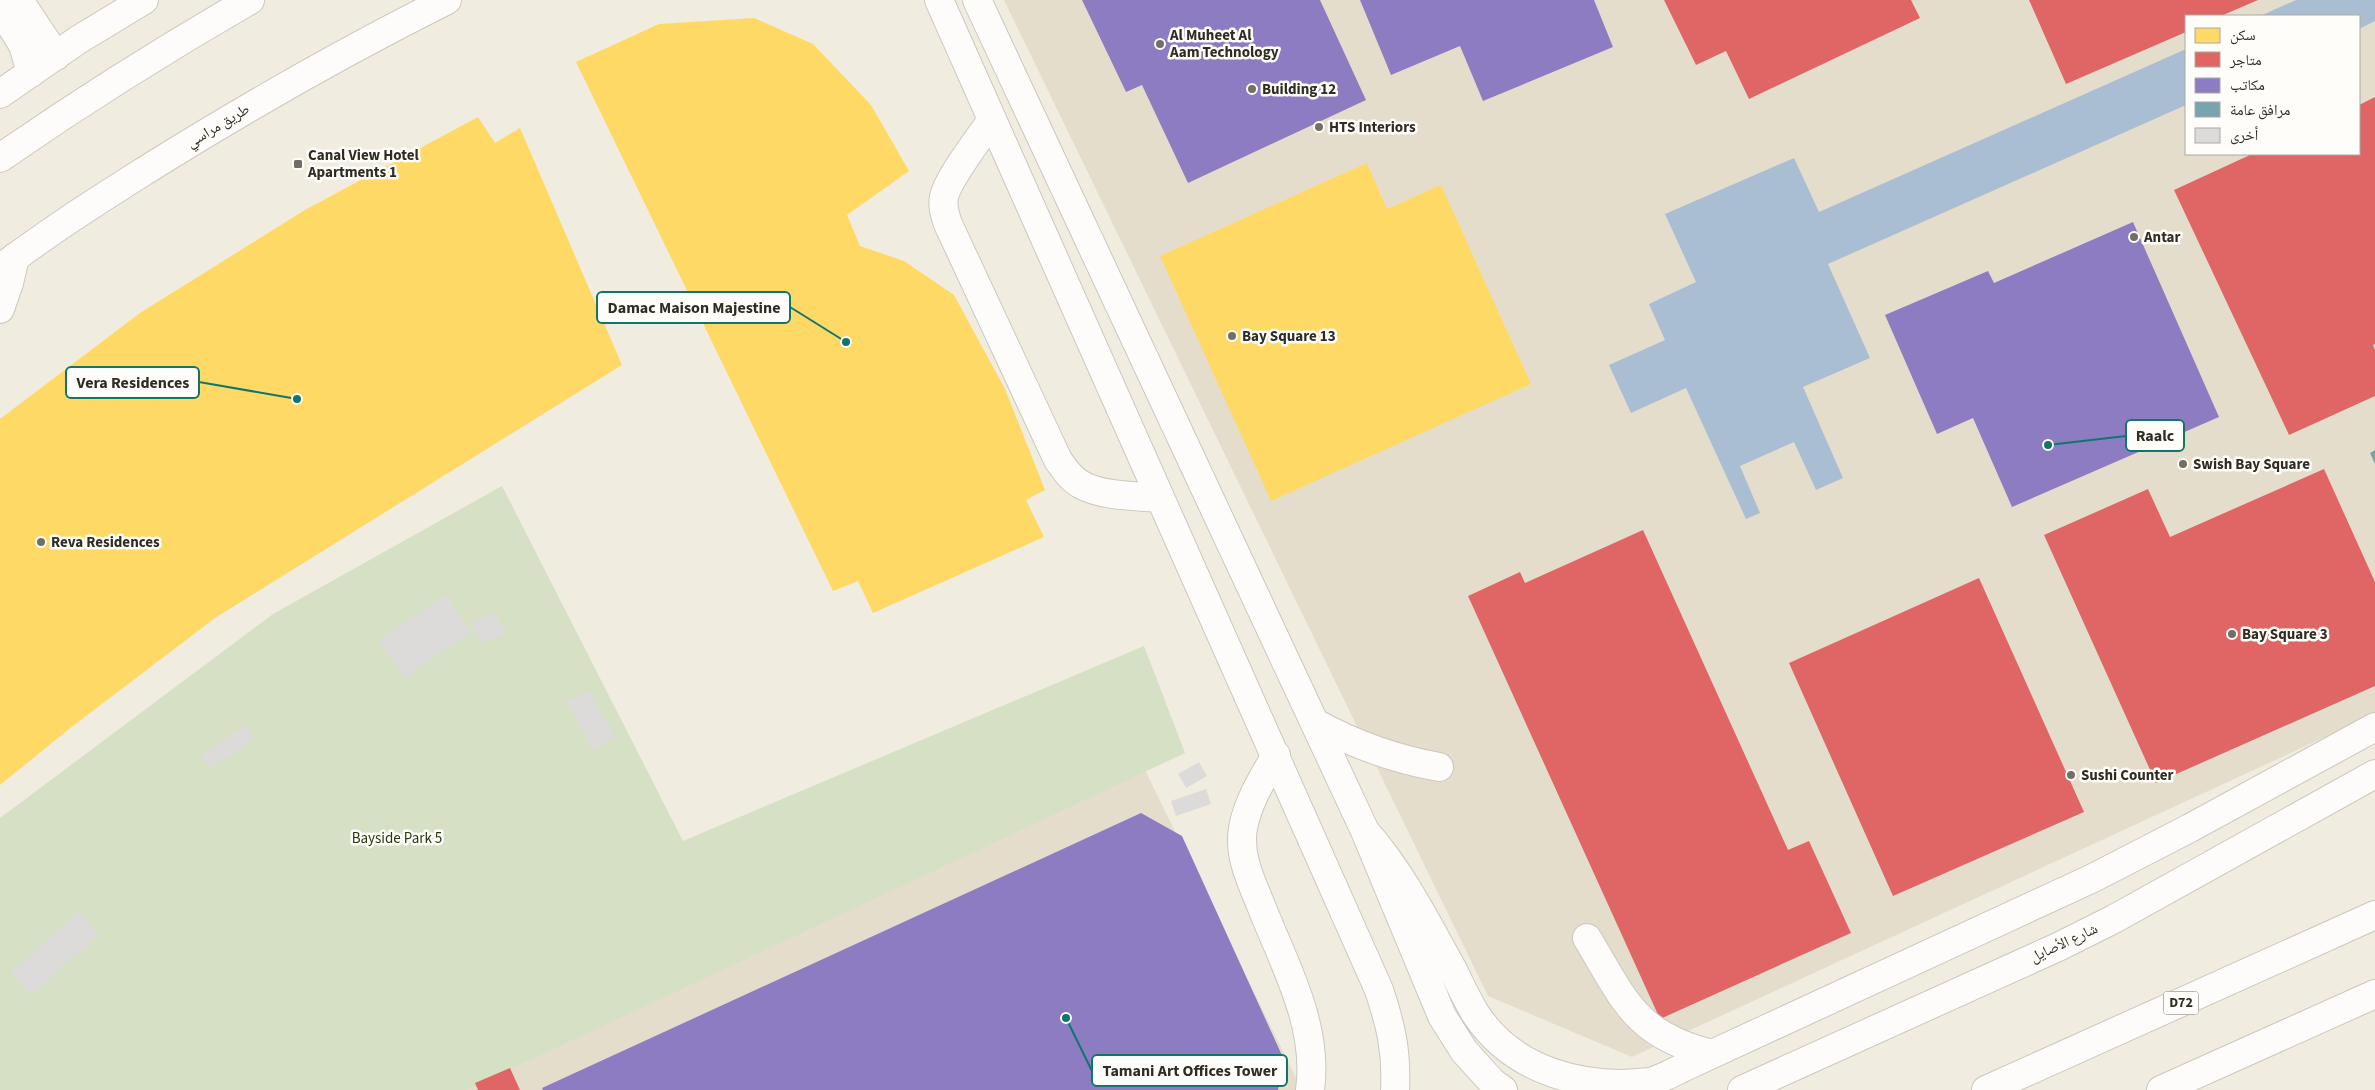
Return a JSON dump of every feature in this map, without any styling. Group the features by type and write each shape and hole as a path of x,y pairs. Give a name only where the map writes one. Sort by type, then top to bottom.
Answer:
{"street":[{"path":"19,0 56,56"},
{"path":"0,94 144,0"},
{"path":"0,158 60,117 188,36 250,0"},
{"name":"طريق مراسي","path":"8,263 104,196 221,123 350,51 447,0"},
{"path":"939,0 991,121 1380,990 1392,1028 1395,1048 1395,1090"},
{"path":"978,0 1365,831 1442,1016 1464,1051 1492,1082 1503,1090"},
{"path":"0,8 18,36 31,73"},
{"path":"991,121 950,184 944,197 943,211 948,224 1058,460 1068,475 1082,486 1100,491 1159,498"},
{"path":"0,309 9,283 8,263"},
{"path":"1315,723 1344,739 1374,752 1406,762 1439,767"},
{"path":"1365,831 1390,861 1408,888 1477,1015 1498,1042 1524,1062 1554,1077 1578,1084 1619,1087 1652,1081 2093,878 2375,727"},
{"path":"1276,754 1247,812 1242,846 1250,879 1308,1027 1313,1070 1310,1090"},
{"name":"شارع الأصايل","path":"1742,1090 2107,923 2375,774"},
{"name":"D72","path":"1986,1090 2375,915"},
{"path":"1587,938 1631,1011 1648,1027 1675,1042 1712,1054"},
{"path":"2161,1090 2375,994"}],"shaded area":[{"path":"1004,0 2375,0 2375,714 1632,1057 1488,996"},
{"path":"1145,770 1299,1084 1297,1090 467,1090"}],"green space":[{"name":"Bayside Park 5","path":"502,486 683,841 1144,646 1185,753 467,1090 0,1090 0,818 273,614"}],"water":[{"path":"2296,0 2375,0 2375,21 2360,28 2360,15 2262,15"},
{"path":"2185,49 2185,105 1828,264 1870,358 1803,387 1843,478 1816,490 1794,442 1740,466 1760,513 1746,519 1686,388 1631,413 1609,365 1665,340 1649,304 1696,282 1665,214 1794,158 1819,212"}],"building: سكن":[{"path":"754,18 813,44 871,105 909,171 847,215 860,246 904,261 954,295 1005,389 1045,490 1026,500 1044,537 873,613 858,581 833,591 576,62 659,24"},
{"path":"478,117 495,143 520,128 622,365 215,618 69,729 0,785 0,419 140,313 305,210"},
{"path":"1367,163 1387,209 1441,185 1531,384 1271,501 1160,256"}],"building: متاجر":[{"path":"1664,0 1911,0 1920,18 1749,99 1726,51 1696,65"},
{"path":"2029,0 2258,0 2223,15 2185,15 2185,32 2066,84"},
{"path":"2375,97 2375,344 2373,345 2375,350 2375,396 2289,435 2174,190 2250,155 2360,155 2360,104"},
{"name":"Bay Square 3","path":"2324,469 2375,582 2375,686 2156,783 2044,535 2148,489 2170,537"},
{"path":"1643,530 1788,850 1809,841 1851,933 1660,1019 1468,596 1520,572 1525,583"},
{"path":"1979,578 2084,812 1893,896 1789,663"},
{"path":"1072,903 1157,1090 1042,1090 976,945"},
{"path":"763,1041 785,1090 671,1090 668,1083"},
{"path":"510,1068 520,1090 478,1090 475,1083"},
{"path":"1198,1081 1202,1090 1178,1090"}],"building: مكاتب":[{"name":"Building 12","path":"1082,0 1320,0 1366,100 1188,183 1142,85 1126,92"},
{"path":"1360,0 1594,0 1613,47 1483,101 1460,46 1391,75"},
{"path":"2133,222 2219,417 2012,507 1973,418 1937,434 1885,315 1988,271 1994,283"},
{"path":"1141,813 1182,836 1285,1062 1278,1090 543,1090 542,1088"}],"building: مرافق عامة":[{"path":"2375,450 2375,464 2370,453"}],"building: أخرى":[{"path":"446,595 471,632 405,677 379,640"},
{"path":"496,613 505,634 482,644 472,623"},
{"path":"589,690 615,738 593,750 567,702"},
{"path":"246,725 255,738 210,769 201,756"},
{"path":"1199,762 1207,776 1186,788 1178,774"},
{"path":"1206,789 1211,804 1176,816 1171,801"},
{"path":"79,912 99,935 31,995 11,972"}],"place":[{"name":"Al Muheet Al Aam Technology","path":"1160,44"},
{"name":"Building 12","path":"1252,89"},
{"name":"HTS Interiors","path":"1319,127"},
{"name":"Canal View Hotel Apartments 1","path":"298,164"},
{"name":"Antar","path":"2134,237"},
{"name":"Bay Square 13","path":"1232,336"},
{"name":"Damac Maison Majestine","path":"846,342"},
{"name":"Vera Residences","path":"297,399"},
{"name":"Raalc","path":"2048,445"},
{"name":"Swish Bay Square","path":"2183,464"},
{"name":"Reva Residences","path":"41,542"},
{"name":"Bay Square 3","path":"2232,634"},
{"name":"Sushi Counter","path":"2071,775"},
{"name":"Tamani Art Offices Tower","path":"1066,1018"}]}
